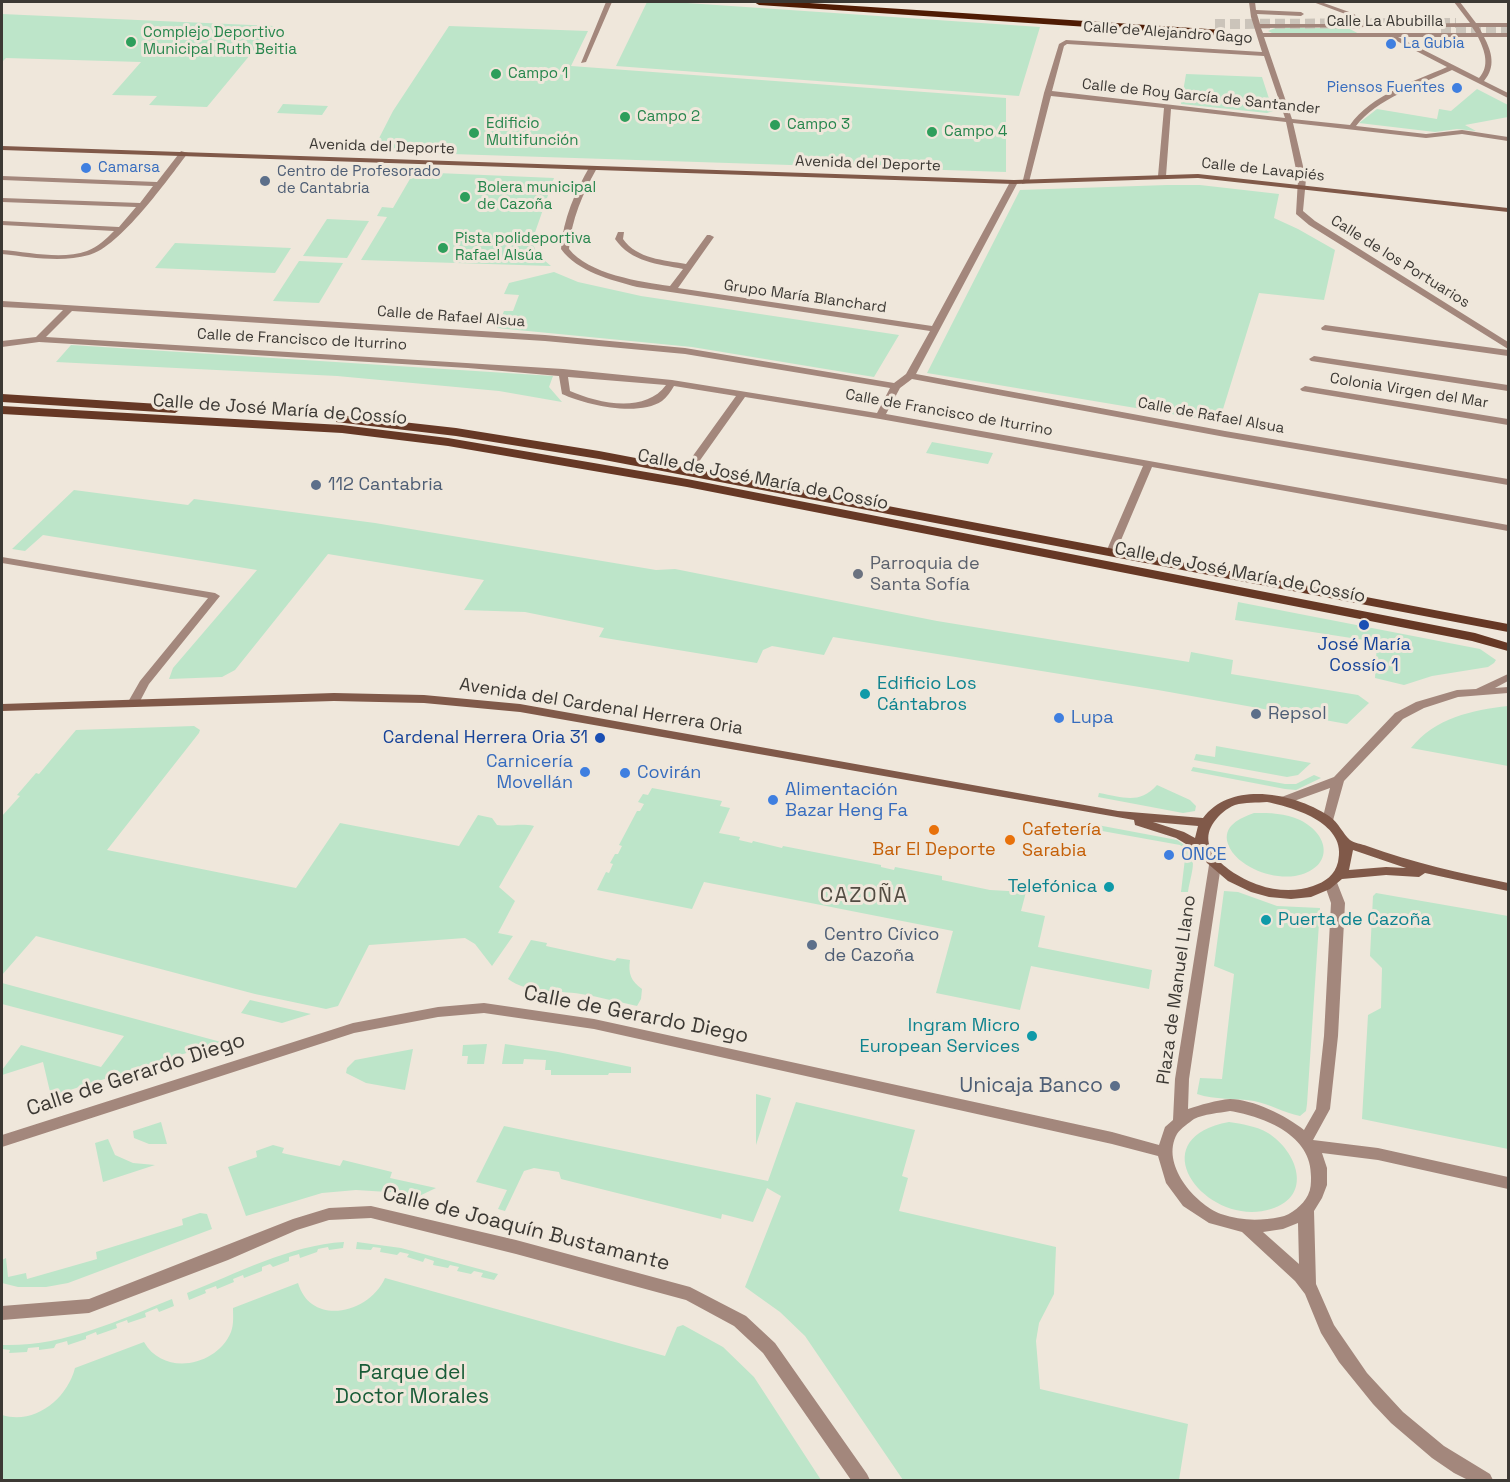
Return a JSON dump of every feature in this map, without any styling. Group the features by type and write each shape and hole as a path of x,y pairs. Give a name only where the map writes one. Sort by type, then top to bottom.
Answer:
{"highway":[{"path":"759,2 1223,33"},
{"path":"880,2 1215,24"}],"main road":[{"name":"Avenida del Deporte","path":"2,148 1014,182"},
{"name":"Calle de Lavapiés","path":"1014,182 1198,176 1509,210"},
{"name":"Calle de José María de Cossío","path":"2,398 339,419 413,426 687,471 1509,628"},
{"name":"Calle de José María de Cossío","path":"2,410 342,429 459,444 677,481 1475,637 1509,647"},
{"name":"Avenida del Cardenal Herrera Oria","path":"2,708 346,697 424,699 520,708 1118,815"},
{"path":"1336,879 1347,859 1344,842 1328,821 1307,809 1267,798 1234,801 1217,809 1204,822 1201,835 1204,849 1215,866 1234,880 1258,890 1276,893 1311,892 1336,879 1386,871 1441,874"},
{"path":"1118,815 1204,822"},
{"path":"1118,815 1180,835 1204,849"},
{"path":"1344,842 1373,854 1441,874 1509,887"}],"street":[{"path":"583,62 609,2"},
{"path":"1252,2 1253,12 1289,120 1302,179 1301,188"},
{"path":"1316,2 1350,14 1509,96"},
{"path":"1457,2 1482,35 1490,68 1488,75 1480,81"},
{"path":"1253,12 1301,15"},
{"name":"Calle La Abubilla","path":"1258,26 1509,25"},
{"name":"Calle La Abubilla","path":"1262,35 1509,35"},
{"name":"Calle de Alejandro Gago","path":"1047,93 1061,45 1066,42 1268,54"},
{"path":"1352,127 1360,116 1387,99 1453,67"},
{"path":"1025,182 1047,93"},
{"name":"Calle de Roy García de Santander","path":"1047,93 1426,136 1451,132 1509,139"},
{"path":"1162,176 1168,107"},
{"path":"2,252 66,255 90,253 102,247 184,153"},
{"name":"Grupo María Blanchard","path":"593,168 585,182 568,226 565,249 571,257 602,274 637,284 672,290 934,329"},
{"path":"2,178 157,184"},
{"path":"880,416 896,386 910,376 1014,182"},
{"name":"Calle de los Portuarios","path":"1301,188 1299,212 1312,223 1509,346"},
{"path":"2,200 140,205"},
{"path":"2,224 120,229"},
{"path":"621,234 619,239 622,246 634,253 660,262 688,267"},
{"path":"672,290 710,237"},
{"name":"Calle de Rafael Alsua","path":"2,304 557,339 685,351 896,386"},
{"path":"39,339 69,309"},
{"path":"1325,328 1509,353"},
{"name":"Calle de Francisco de Iturrino","path":"2,344 39,339 563,372 672,383 880,416 1509,528"},
{"name":"Colonia Virgen del Mar","path":"1314,359 1509,388"},
{"path":"563,372 565,392 573,396 614,404 638,406 658,399 672,383"},
{"name":"Calle de Rafael Alsua","path":"910,376 1205,431 1509,482"},
{"name":"Colonia Virgen del Mar","path":"1305,389 1509,422"},
{"path":"687,471 743,393"},
{"path":"1110,552 1149,464"},
{"path":"2,560 215,596 144,683 134,702"},
{"path":"1476,692 1509,677"},
{"path":"1283,801 1338,780 1400,716 1420,705 1476,692 1509,690"},
{"path":"1328,821 1338,780"},
{"name":"Plaza de Manuel Llano","path":"1164,1152 1169,1134 1180,1120 1182,1079 1215,866"},
{"path":"1306,1143 1323,1109 1331,1036 1338,903 1336,879"},
{"name":"Calle de Gerardo Diego","path":"2,1141 353,1028 438,1012 484,1008 594,1024 1112,1138 1164,1152"},
{"path":"1164,1152 1170,1178 1188,1201 1216,1219 1247,1227 1276,1225 1288,1221 1313,1202 1319,1183 1316,1158 1306,1143 1281,1120 1247,1107 1213,1106 1180,1120"},
{"path":"1306,1143 1360,1150 1509,1183"},
{"path":"1306,1209 1308,1285 1327,1329 1349,1363 1387,1409 1413,1433 1459,1468 1484,1480"},
{"name":"Calle de Joaquín Bustamante","path":"2,1313 89,1306 222,1255 293,1224 329,1214 371,1212 516,1247 690,1294 740,1321 769,1348 861,1480"},
{"path":"1247,1227 1308,1285"}],"green space":[{"path":"647,2 1040,27 1019,96 616,66"},
{"name":"Complejo Deportivo Municipal Ruth Beitia","path":"2,14 274,26 207,107 149,105 157,96 112,95 141,62 6,58 2,62"},
{"path":"449,26 588,31 571,66 1006,98 1006,172 390,152 391,148 374,148 393,111"},
{"path":"1275,28 1348,28 1361,35 1272,33 1268,31"},
{"path":"1186,74 1262,77 1273,111 1267,113 1181,104"},
{"path":"1477,89 1508,105 1508,117 1465,125 1476,131 1457,129 1435,132 1359,123 1377,109 1437,119 1439,109 1451,111"},
{"path":"283,104 328,106 322,115 277,113"},
{"path":"414,172 554,178 532,241 537,254 551,266 361,260 387,217 377,216 382,207 393,208"},
{"path":"1200,185 1279,194 1274,218 1335,250 1324,300 1259,293 1219,422 927,373 1020,190"},
{"path":"327,219 369,221 347,258 303,256"},
{"path":"175,243 291,248 275,273 155,268"},
{"path":"299,261 343,263 319,303 273,301"},
{"path":"554,272 578,282 641,296 899,335 874,377 692,347 497,328 504,311 513,311 519,295 504,294 509,283"},
{"path":"71,345 553,376 549,387 562,402 499,391 337,376 56,362"},
{"path":"932,442 993,453 988,464 926,453"},
{"path":"74,490 188,505 194,499 375,523 656,570 675,569 937,621 1189,662 1191,652 1233,660 1231,674 1358,695 1369,703 1347,724 1158,690 833,637 824,655 772,646 763,650 757,663 599,637 604,628 525,612 464,610 484,580 328,554 235,670 222,677 169,679 173,668 257,570 43,535 25,551 12,549"},
{"path":"1238,602 1480,649 1496,660 1488,667 1432,676 1404,685 1375,678 1377,642 1235,620"},
{"path":"1508,706 1508,766 1411,748 1431,729 1455,717"},
{"path":"194,726 200,730 199,733 107,850 296,888 340,823 459,846 478,815 492,818 497,825 534,826 499,887 515,901 498,933 513,936 492,966 475,944 465,938 369,945 338,1006 326,1009 255,994 36,936 2,975 2,816 20,796 17,795 36,773 39,774 76,730"},
{"path":"1216,746 1311,763 1298,775 1287,777 1194,760 1196,754 1215,757"},
{"path":"1193,767 1285,784 1296,784 1314,775 1321,778 1296,790 1191,771"},
{"path":"1157,785 1190,800 1196,806 1195,811 1183,813 1098,797 1099,793 1123,798 1137,797 1144,795"},
{"path":"652,788 722,801 720,806 730,808 719,833 740,837 739,840 782,848 783,846 881,865 881,867 894,870 895,867 942,876 942,880 990,890 1026,892 1021,911 1045,916 1038,947 1152,970 1149,989 1031,966 1020,1010 936,993 953,931 704,882 692,909 597,890 606,872 609,873 613,864 610,863 615,854 618,854 622,846 619,845 637,811 640,811 644,804 638,802 643,794 648,795"},
{"path":"1254,813 1289,816 1311,827 1318,835 1324,851 1316,867 1295,876 1279,876 1259,871 1239,859 1228,844 1228,832 1238,820"},
{"path":"1092,824 1177,840 1185,845 1193,862 1188,892 1181,892 1186,850 1180,845 1091,829"},
{"path":"1224,891 1238,892 1277,906 1320,908 1307,1104 1306,1111 1300,1116 1254,1101 1197,1094 1200,1078 1222,1079 1234,974 1214,966"},
{"path":"1376,893 1508,916 1508,1149 1362,1119 1368,1015 1381,1008 1382,968 1370,956 1373,896"},
{"path":"531,940 547,943 546,946 615,961 617,958 630,960 631,977 642,989 641,999 637,1006 516,984 508,979"},
{"path":"2,983 221,1042 51,1096 43,1062 2,1075 2,1070 21,1045 101,1067 124,1036 2,1004"},
{"path":"250,1000 311,1014 282,1023 241,1013"},
{"path":"487,1044 484,1064 467,1064 468,1056 462,1056 463,1045"},
{"path":"505,1044 631,1067 631,1073 551,1075 551,1070 545,1070 546,1060 524,1059 523,1064 502,1064"},
{"path":"413,1049 405,1090 366,1083 346,1073 347,1068 355,1060"},
{"path":"756,1094 771,1098 756,1145"},
{"path":"796,1102 915,1130 902,1176 908,1178 899,1211 1056,1247 1054,1294 1039,1323 1036,1341 1040,1389 1188,1424 1179,1480 903,1480 805,1336 780,1312 745,1287 781,1196 767,1188 753,1222 722,1214 721,1219 561,1179 559,1172 534,1168 524,1171 505,1211 498,1209 507,1190 476,1182 504,1126 768,1181"},
{"path":"161,1122 167,1144 149,1144 134,1138 133,1131"},
{"path":"1229,1122 1268,1133 1287,1151 1293,1162 1297,1184 1293,1194 1284,1203 1271,1209 1247,1212 1224,1206 1205,1195 1192,1179 1185,1162 1188,1146 1202,1131"},
{"path":"108,1139 115,1155 133,1163 155,1165 103,1182 95,1143"},
{"path":"273,1145 284,1148 282,1153 340,1166 343,1160 392,1172 390,1178 436,1188 417,1197 404,1193 356,1190 322,1193 246,1216 228,1167 257,1157 256,1151"},
{"path":"200,1213 207,1214 212,1229 68,1283 46,1287 18,1287 2,1283 2,1260 6,1258 8,1277 26,1273 27,1279 97,1259 96,1252 183,1225 182,1219"},
{"path":"344,1242 343,1248 318,1249 317,1252 300,1258 299,1254 289,1257 289,1261 273,1267 270,1264 262,1267 262,1271 244,1278 243,1275 233,1279 234,1282 217,1289 216,1286 205,1290 206,1293 189,1300 187,1293 284,1254 324,1244"},
{"path":"357,1242 401,1248 498,1274 494,1280 481,1277 483,1273 474,1271 471,1274 457,1271 459,1267 450,1265 448,1268 433,1265 434,1261 425,1258 423,1262 407,1257 409,1254 400,1252 397,1255 380,1252 381,1248 373,1247 371,1250 356,1249"},
{"name":"Parque del Doctor Morales","path":"385,1278 665,1356 677,1327 683,1325 723,1347 754,1377 821,1480 2,1480 2,1415 26,1416 48,1407 65,1390 75,1368 144,1342 153,1353 164,1360 190,1363 214,1353 224,1344 231,1332 233,1308 298,1283 305,1297 315,1306 327,1310 340,1310 354,1307 366,1300"},
{"path":"172,1299 174,1306 159,1312 157,1308 145,1313 146,1317 128,1323 127,1320 116,1324 117,1328 97,1335 96,1332 86,1336 86,1339 68,1345 67,1341 56,1344 54,1348 39,1350 39,1347 28,1348 27,1352 9,1353 10,1350 2,1349 2,1345 46,1342 89,1331"}],"tunnel":[{"path":"1215,24 1456,23"},
{"path":"1441,32 1508,32"}],"place":[{"name":"Complejo Deportivo Municipal Ruth Beitia","path":"131,42"},
{"name":"La Gubia","path":"1391,44"},
{"name":"Campo 1","path":"496,74"},
{"name":"Piensos Fuentes","path":"1457,88"},
{"name":"Campo 2","path":"625,117"},
{"name":"Campo 3","path":"775,125"},
{"name":"Campo 4","path":"932,132"},
{"name":"Edificio Multifunción","path":"474,133"},
{"name":"Camarsa","path":"86,168"},
{"name":"Centro de Profesorado de Cantabria","path":"265,181"},
{"name":"Bolera municipal de Cazoña","path":"465,197"},
{"name":"Pista polideportiva Rafael Alsúa","path":"443,248"},
{"name":"112 Cantabria","path":"316,485"},
{"name":"Parroquia de Santa Sofía","path":"858,574"},
{"name":"José María Cossío 1","path":"1364,625"},
{"name":"Edificio Los Cántabros","path":"865,694"},
{"name":"Repsol","path":"1256,714"},
{"name":"Lupa","path":"1059,718"},
{"name":"Cardenal Herrera Oria 31","path":"600,738"},
{"name":"Carnicería Movellán","path":"585,772"},
{"name":"Covirán","path":"625,773"},
{"name":"Alimentación Bazar Heng Fa","path":"773,800"},
{"name":"Bar El Deporte","path":"934,830"},
{"name":"Cafetería Sarabia","path":"1010,840"},
{"name":"ONCE","path":"1169,855"},
{"name":"Telefónica","path":"1109,887"},
{"name":"Puerta de Cazoña","path":"1266,920"},
{"name":"Centro Cívico de Cazoña","path":"812,945"},
{"name":"Ingram Micro European Services","path":"1032,1036"},
{"name":"Unicaja Banco","path":"1115,1086"}],"district":[{"name":"CAZOÑA","path":"864,896"}]}
